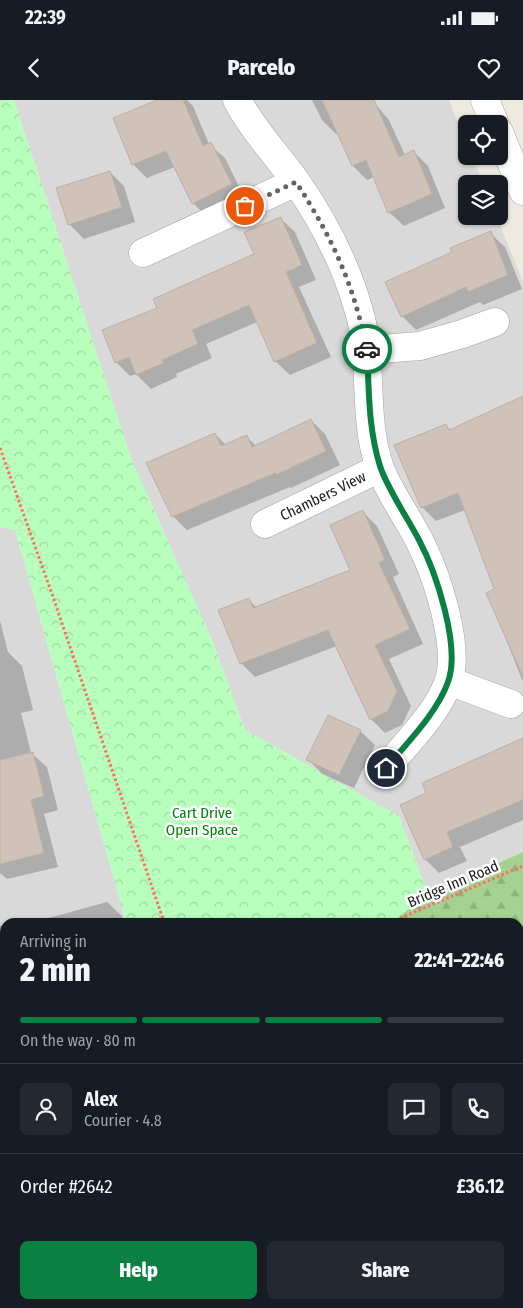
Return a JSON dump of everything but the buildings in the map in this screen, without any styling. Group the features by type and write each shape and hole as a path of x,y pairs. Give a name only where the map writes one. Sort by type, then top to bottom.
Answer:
{"street":[{"name":"Chambers View","path":"237,100 245,114 296,182 324,225 347,275 359,312 367,350 372,432 380,468 422,546 437,582 448,622 452,665 448,681 420,727 386,768"},
{"path":"486,100 492,115"},
{"path":"508,154 523,191"},
{"path":"143,253 296,182"},
{"path":"367,350 420,346 495,322"},
{"name":"Chambers View","path":"265,524 380,468"},
{"path":"448,681 511,704"}],"path":[{"path":"0,448 56,604 163,918"},
{"name":"Bridge Inn Road","path":"400,918 523,866"}],"shaded area":[{"path":"14,100 449,100 458,123 458,165 476,165 479,175 458,175 458,225 500,225 523,282 523,852 428,894 399,816 245,730 213,642 132,461"},
{"path":"0,527 15,530 125,918 0,918"}],"green space":[{"name":"Cart Drive Open Space","path":"0,100 14,100 132,461 213,642 245,730 399,816 428,894 397,918 125,918 15,530 0,527"},
{"path":"523,852 523,918 397,918 428,894"}],"way so far":[{"path":"245,206 296,182 324,225 347,275 359,312 367,349"}],"route":[{"path":"367,349 372,432 380,468 422,546 437,582 448,622 452,665 444,692 420,727 386,768"}]}
